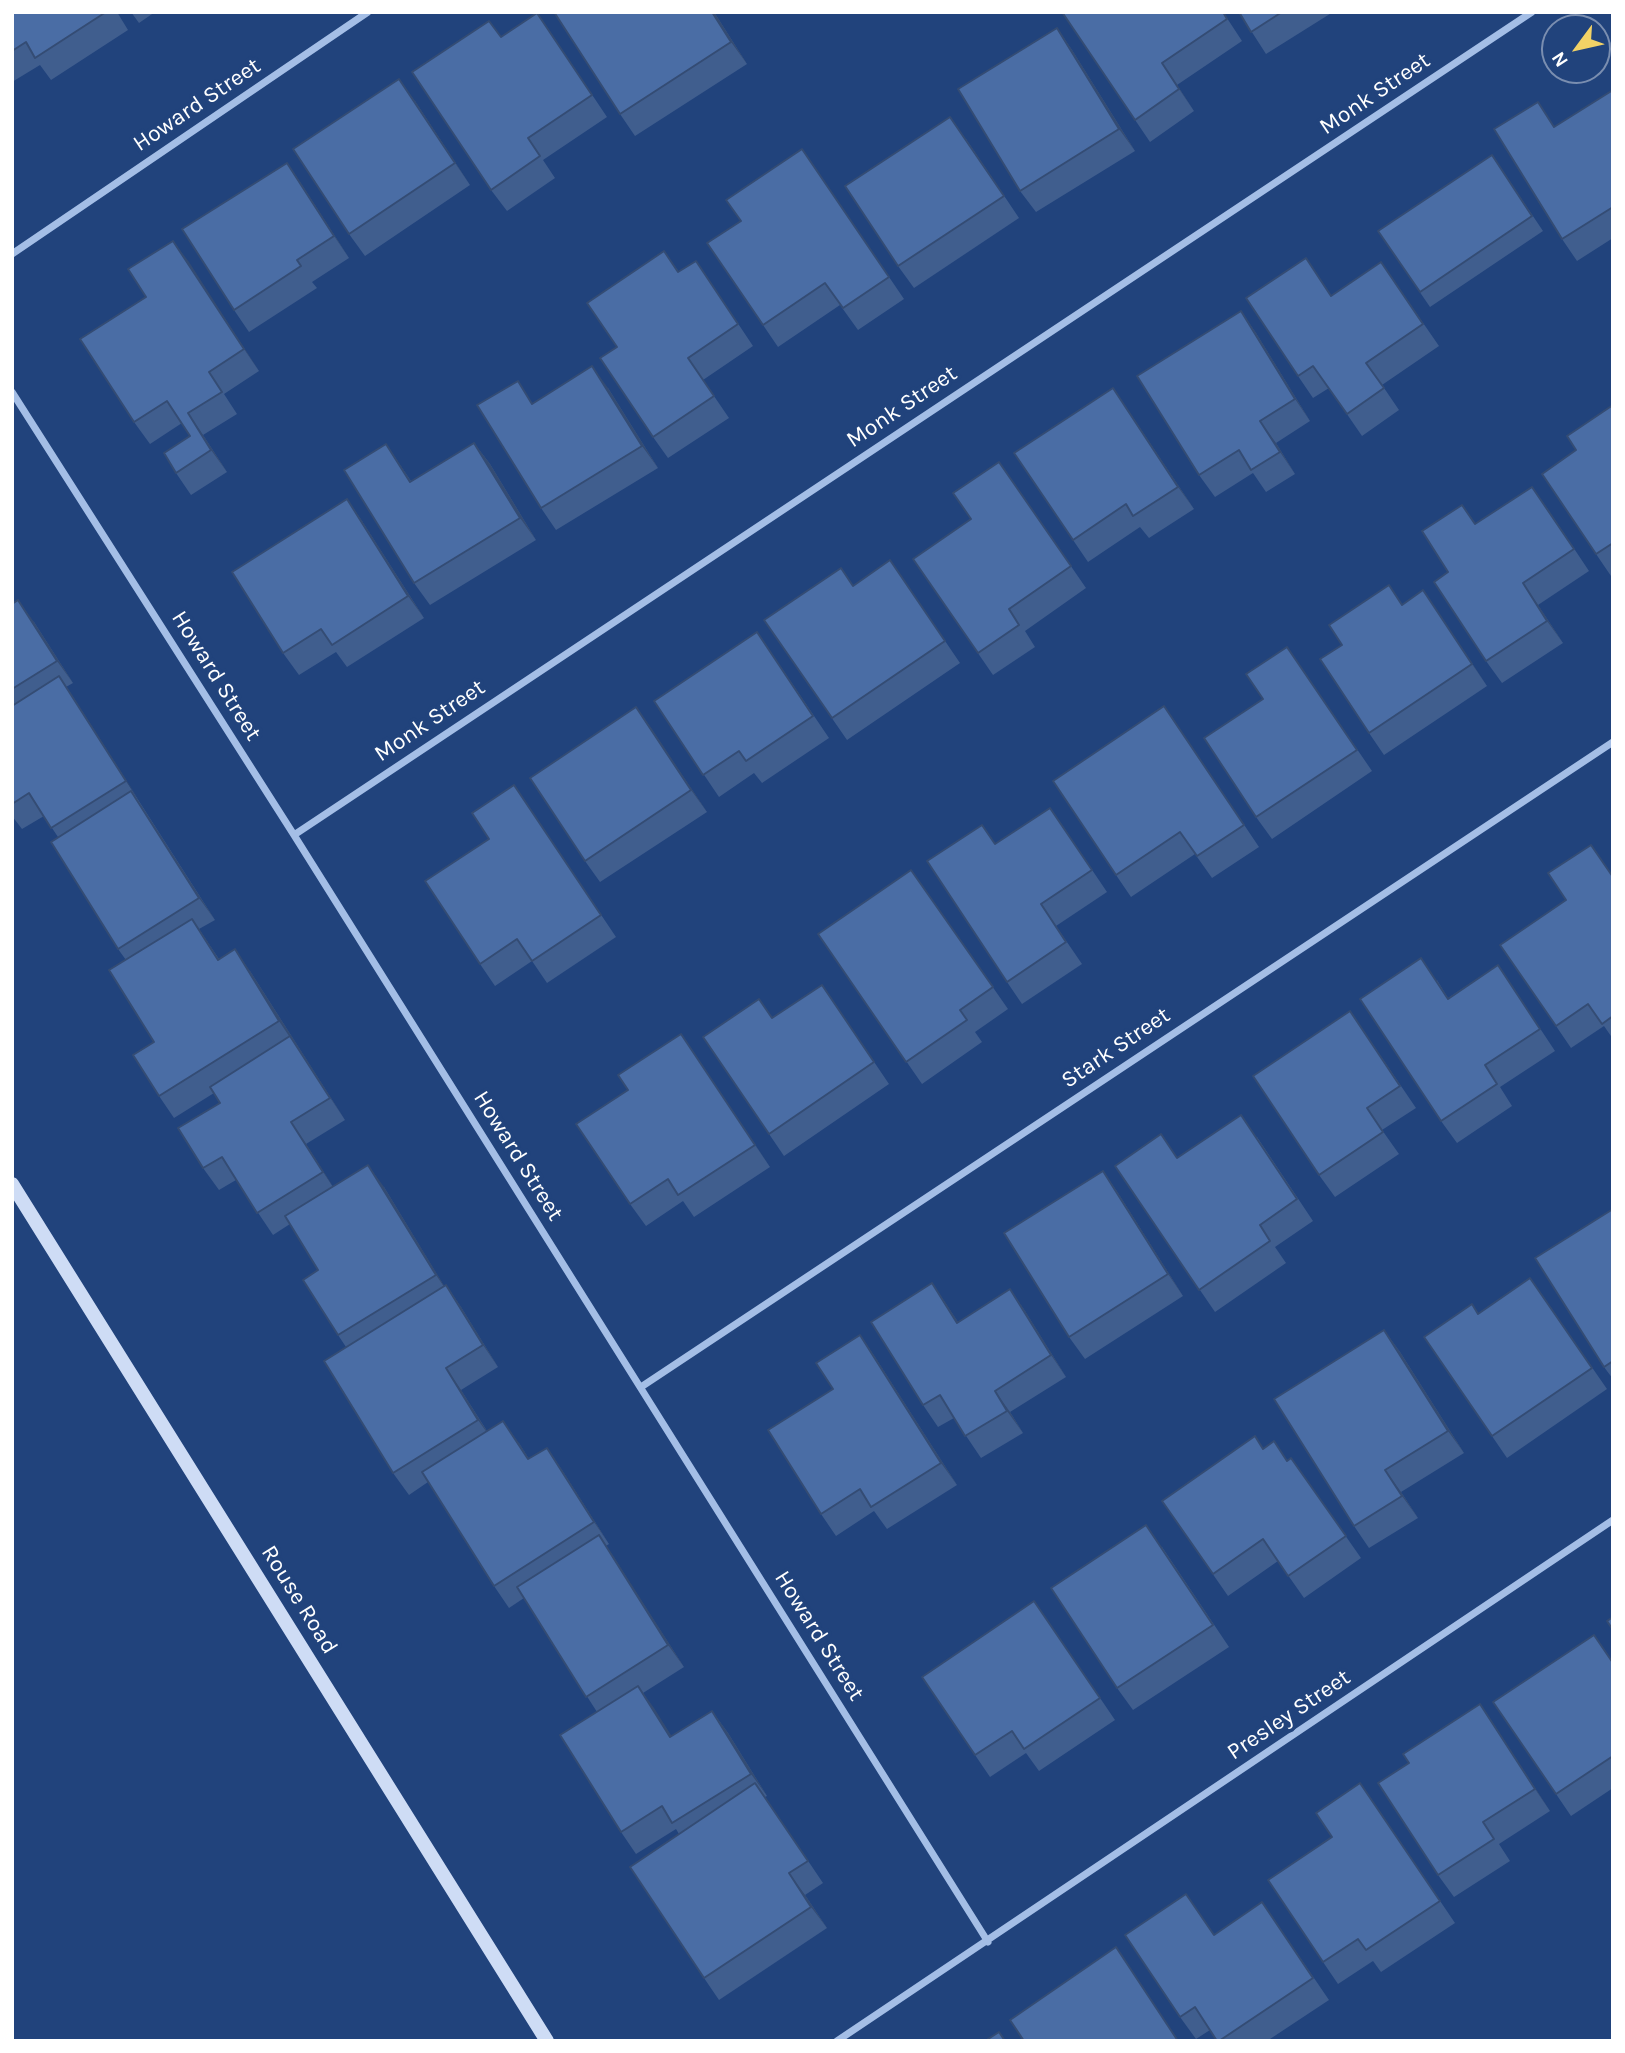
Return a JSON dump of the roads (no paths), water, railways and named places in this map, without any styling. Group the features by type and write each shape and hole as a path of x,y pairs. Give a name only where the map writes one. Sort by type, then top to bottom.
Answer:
{"street":[{"name":"Howard Street","path":"12,254 368,12"},
{"name":"Monk Street","path":"294,835 1532,12"},
{"name":"Howard Street","path":"12,392 294,835 988,1942"},
{"name":"Stark Street","path":"641,1387 1613,741"},
{"name":"Rouse Road","path":"12,1184 547,2041"},
{"name":"Presley Street","path":"837,2041 1613,1520"}]}
